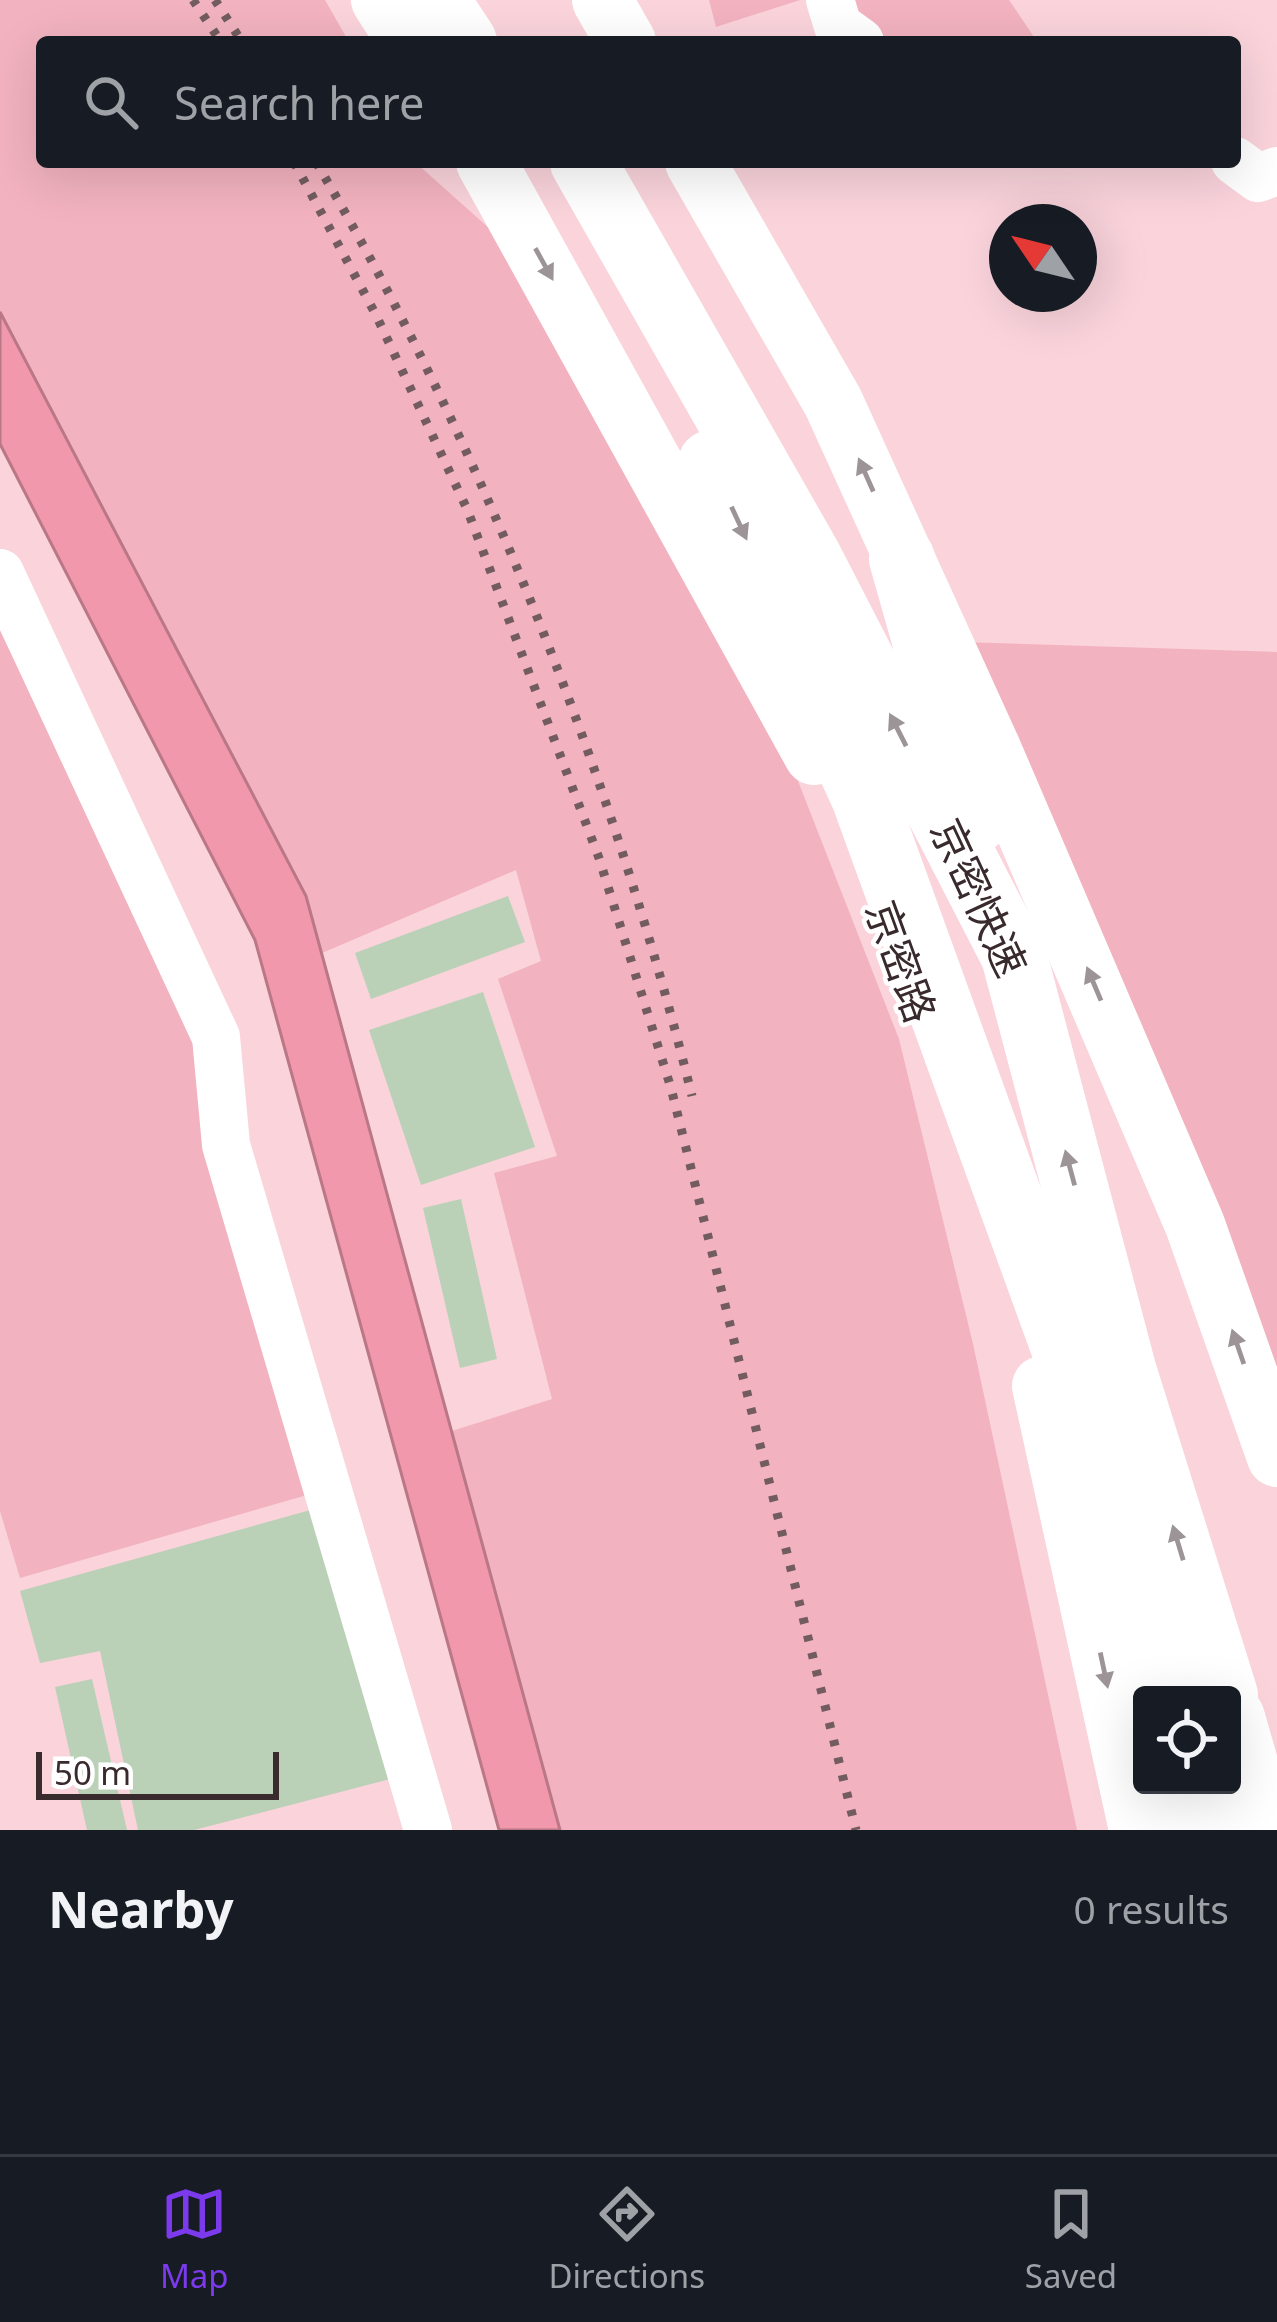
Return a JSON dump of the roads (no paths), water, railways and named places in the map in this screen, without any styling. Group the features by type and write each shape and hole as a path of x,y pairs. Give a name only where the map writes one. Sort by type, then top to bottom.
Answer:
{"highway":[{"path":"436,0 460,36"},
{"path":"490,0 511,36"},
{"name":"京密快速","path":"546,168 698,434 864,797 878,868 1067,1356 1115,1553 1154,1686"},
{"name":"京密快速","path":"586,168 809,557 1014,956 1124,1369 1222,1686"},
{"path":"902,559 1014,956"},
{"path":"1241,1750 1264,1830"},
{"path":"1187,1794 1197,1830"}],"main road":[{"path":"381,0 404,36"},
{"path":"602,0 623,36"},
{"name":"京密路","path":"489,168 878,868 1025,1309 1139,1830"},
{"path":"698,168 833,402 991,749 1195,1225 1277,1457"}],"street":[{"path":"830,0 838,26 852,36"},
{"path":"1241,165 1258,178 1277,171"},
{"path":"0,573 216,1037 226,1145 428,1830"}],"railway":[{"path":"193,0 217,36"},
{"path":"215,0 238,36"},
{"path":"297,168 376,315 467,509 599,858 671,1088 856,1830"},
{"path":"319,168 433,382 537,616 624,856 692,1096"}]}
